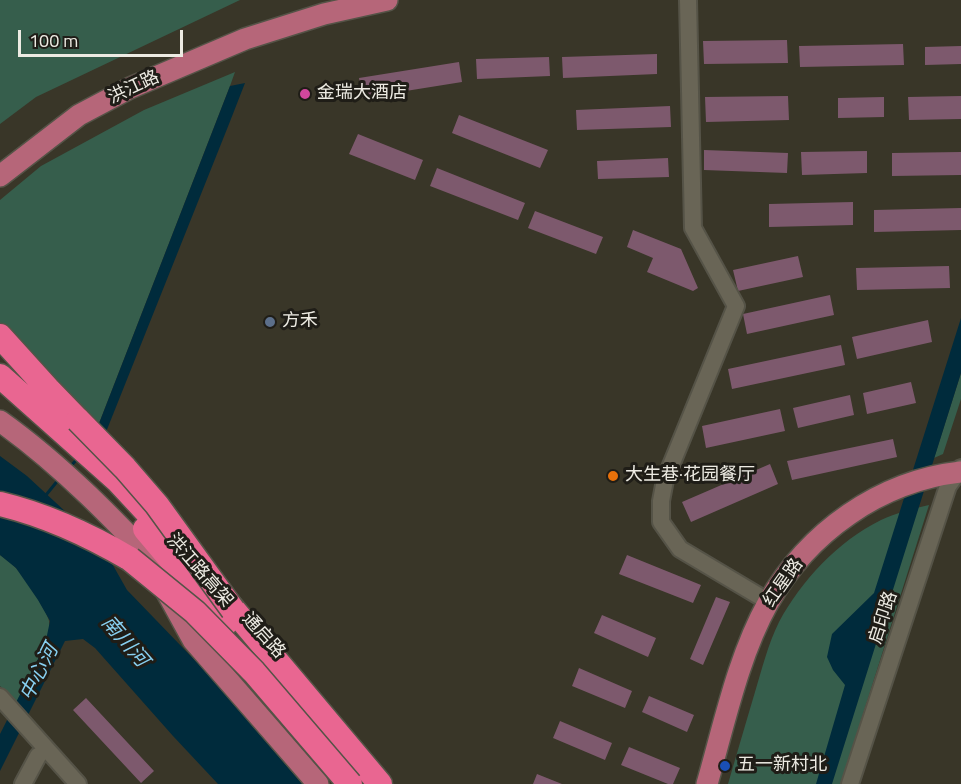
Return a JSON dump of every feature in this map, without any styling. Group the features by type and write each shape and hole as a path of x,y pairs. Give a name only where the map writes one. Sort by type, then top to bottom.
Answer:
{"highway":[{"path":"0,336 151,498 234,610"},
{"name":"洪江路高架","path":"0,376 118,481 234,610 380,784"},
{"name":"洪江路高架","path":"0,395 58,444 134,517 361,784"},
{"path":"0,504 66,526 130,559 195,612 247,665 350,784"}],"main road":[{"name":"洪江路","path":"0,158 81,99 234,29 327,0"},
{"name":"洪江路","path":"0,176 79,115 130,88 244,39 324,14 387,0"},
{"name":"通启路","path":"0,367 68,423 140,494 240,611 394,784"},
{"name":"通启路","path":"0,421 57,467 132,538 292,709 355,784"},
{"name":"红星路","path":"707,784 742,664 754,633 769,602 797,561 831,528 857,508 897,493 952,478"},
{"name":"红星路","path":"716,784 748,674 775,611 803,571 835,535 897,493"},
{"path":"132,538 153,566 193,640 318,784"}],"street":[{"path":"688,0 693,228 736,306 664,480 661,522 680,549 769,602"},
{"name":"启印路","path":"850,784 952,478"},
{"path":"0,697 78,784"},
{"path":"23,784 38,756"}],"green space":[{"path":"0,0 240,0 36,97 0,124"},
{"path":"235,72 98,426 0,333 0,200 41,166 144,110"},
{"path":"961,373 961,399 943,454 934,458"},
{"path":"929,505 841,784 728,784 772,639 779,622 798,592 822,564 865,529 892,515"},
{"path":"0,555 23,577 40,602 49,621 49,631 43,652 16,703 0,686"}],"water":[{"path":"245,83 106,432 98,426 230,86"},
{"path":"961,318 961,373 832,784 816,784 845,685 833,670 827,657 832,634 874,593"},
{"path":"0,456 27,476 95,539 127,590 210,676 302,784 218,784 95,648 83,639 65,641 0,771 0,734 41,653 50,621 16,568 0,555"}],"building":[{"path":"787,40 788,63 704,64 703,41"},
{"path":"903,44 904,65 800,67 799,46"},
{"path":"961,46 961,64 925,65 925,47"},
{"path":"657,54 657,74 563,78 562,57"},
{"path":"549,57 550,76 477,79 476,59"},
{"path":"459,62 462,82 362,98 359,78"},
{"path":"788,96 789,120 706,122 705,97"},
{"path":"961,96 961,119 909,120 908,97"},
{"path":"884,97 884,117 838,118 838,98"},
{"path":"670,106 671,127 577,130 576,110"},
{"path":"459,115 548,150 540,168 452,133"},
{"path":"358,134 423,160 415,180 349,154"},
{"path":"704,150 788,153 787,173 704,170"},
{"path":"867,151 867,173 802,175 801,152"},
{"path":"961,152 961,175 892,176 892,153"},
{"path":"668,158 669,177 598,179 597,161"},
{"path":"437,168 525,203 518,220 430,186"},
{"path":"853,202 853,225 769,227 769,204"},
{"path":"961,208 961,230 874,232 874,210"},
{"path":"535,211 603,237 596,254 528,228"},
{"path":"633,230 681,249 698,288 693,291 647,272 653,258 627,247"},
{"path":"798,256 803,277 738,291 733,270"},
{"path":"949,266 950,288 857,290 856,268"},
{"path":"830,295 834,315 747,334 743,314"},
{"path":"928,320 932,342 857,359 852,337"},
{"path":"841,345 845,365 732,389 728,369"},
{"path":"911,382 916,403 867,414 863,393"},
{"path":"850,395 854,415 798,428 793,408"},
{"path":"780,409 785,431 706,448 702,426"},
{"path":"893,439 897,457 792,480 787,461"},
{"path":"770,464 778,484 691,522 682,502"},
{"path":"627,555 701,585 693,603 619,574"},
{"path":"716,597 730,602 703,665 690,659"},
{"path":"602,615 656,638 648,657 594,633"},
{"path":"579,668 632,691 625,708 572,686"},
{"path":"649,696 694,715 687,732 642,712"},
{"path":"86,698 154,771 141,783 73,710"},
{"path":"560,721 612,743 605,760 553,738"},
{"path":"629,747 680,768 673,784 621,765"},
{"path":"537,774 562,784 533,784"}],"waterway":[{"path":"69,468 79,457"},
{"path":"46,495 59,479"}],"place":[{"name":"金瑞大酒店","path":"305,94"},
{"name":"方禾","path":"270,322"},
{"name":"大生巷·花园餐厅","path":"613,476"},
{"name":"五一新村北","path":"725,766"}],"water label":[{"name":"南川河","path":"124,642"},
{"name":"中心河","path":"40,673"}]}
